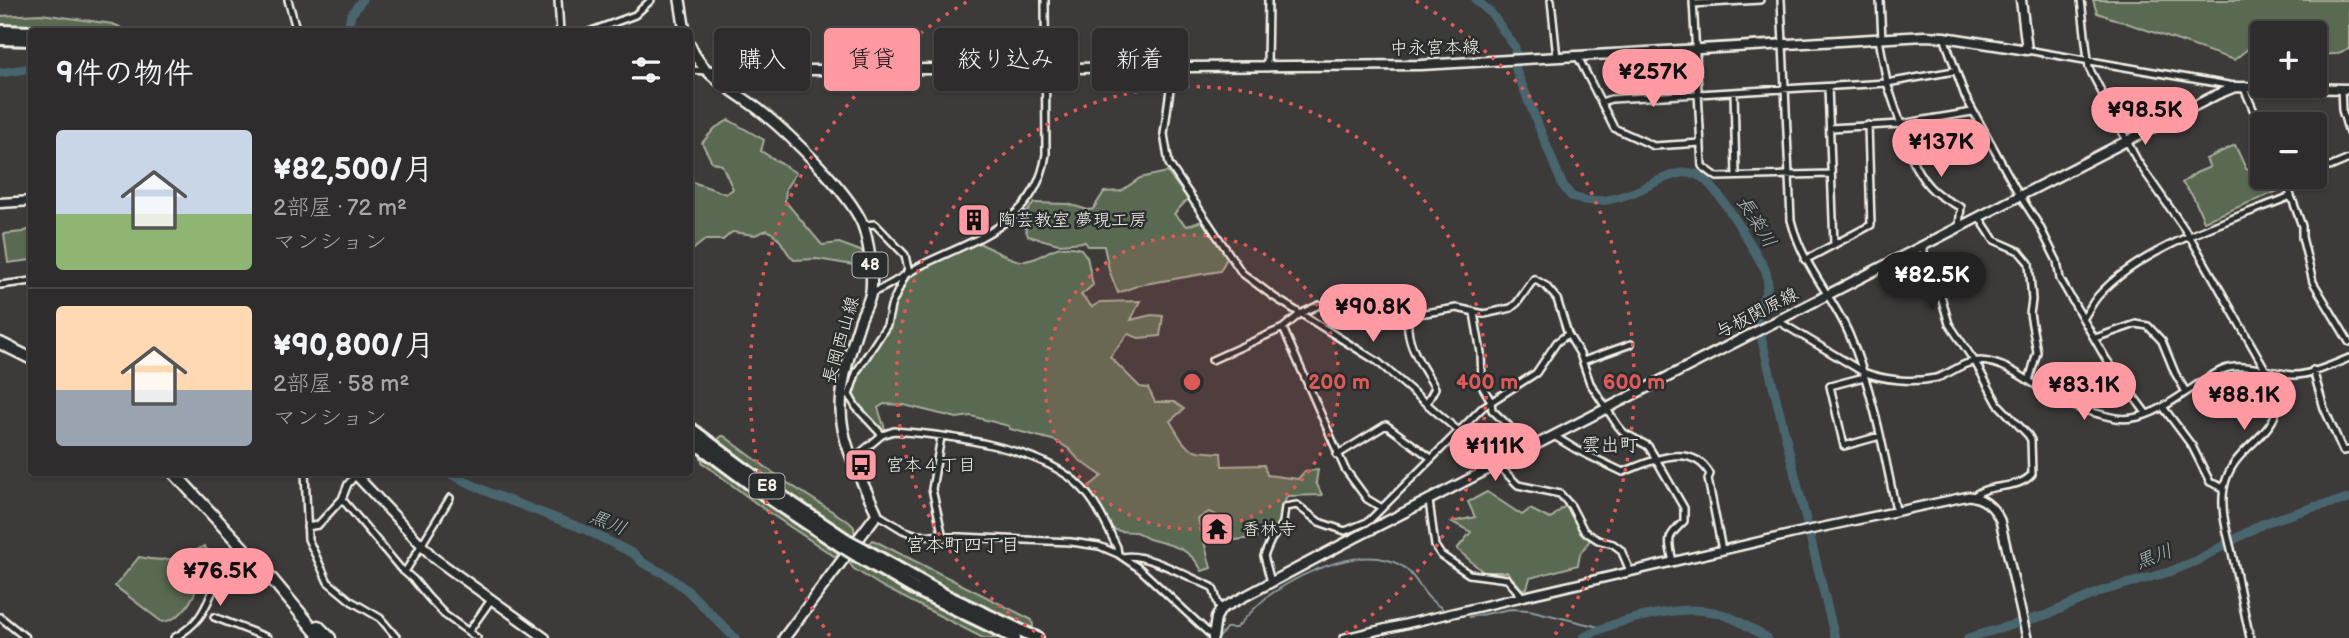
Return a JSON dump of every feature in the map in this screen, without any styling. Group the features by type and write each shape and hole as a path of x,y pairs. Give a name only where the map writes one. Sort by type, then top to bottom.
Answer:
{"highway":[{"path":"0,31 28,32"},
{"path":"0,39 28,40"},
{"path":"0,343 28,357"},
{"name":"E8","path":"693,430 844,543"},
{"name":"E8","path":"693,441 769,498 844,543 1032,636"},
{"path":"177,476 271,578 321,638"},
{"name":"E8","path":"862,553 916,590 1015,638"},
{"path":"287,597 330,638"}],"main road":[{"path":"680,0 684,28"},
{"path":"2021,0 2026,50"},
{"name":"中永宮本線","path":"1188,67 1421,65 1944,37 2026,50"},
{"name":"長岡西山線","path":"693,53 707,71 772,121 839,189 863,225 871,293 860,322 842,395 843,430 877,514"},
{"name":"中永宮本線","path":"707,71 934,70"},
{"name":"与板関原線","path":"1221,609 1959,226 2239,87 2345,88"},
{"path":"0,203 28,201"},
{"path":"356,476 422,546 451,572 545,638"},
{"path":"784,638 877,514"},
{"path":"1212,638 1216,618 1221,609"}],"street":[{"path":"288,0 296,28"},
{"path":"558,0 560,28"},
{"path":"600,28 635,15 651,0"},
{"path":"1045,0 1045,28"},
{"path":"1267,66 1268,0"},
{"path":"1551,0 1557,58"},
{"path":"1760,0 1693,2 1702,166 1717,177 1831,174"},
{"path":"1781,0 1791,220 1805,260 1848,332 1880,436 1896,510"},
{"path":"1880,0 1880,39 1887,83 1901,124 1921,176 1942,200 1961,207 1959,226"},
{"path":"2081,0 2089,68 2126,142 2190,237 2276,388 2276,415 2267,430 2237,458 2228,473 2224,488 2226,524 2250,638"},
{"path":"1944,37 1954,71 1972,112 2039,225 2057,261 2060,279 2106,359 2146,413"},
{"path":"2026,50 2239,87 2252,112"},
{"path":"1578,57 1614,128 1654,146 1701,143"},
{"path":"693,70 707,71"},
{"path":"1601,102 1606,99 1887,83 1954,71"},
{"path":"1828,87 1834,245"},
{"path":"2345,88 2342,110 2349,133"},
{"path":"871,293 907,272 998,228 1020,210 1036,190 1045,162 1046,91"},
{"path":"1170,91 1164,141 1171,169 1242,273 1274,298 1378,362 1518,485 1560,494 1571,506 1584,531 1621,550 1630,571"},
{"path":"1734,92 1736,176"},
{"path":"1830,128 1901,124 1972,112"},
{"path":"1805,260 1871,225 1868,125"},
{"path":"2327,167 2349,159"},
{"path":"2288,189 2302,226 2302,237 2316,291 2349,342"},
{"path":"2083,319 2097,297 2123,273 2148,256 2291,196"},
{"path":"1979,217 1994,240 2024,254 2029,263 2032,300 2030,314 2037,352 2029,381"},
{"path":"863,225 875,224 886,234 905,255 907,272 891,306 887,325 857,371 849,395 856,407 882,435"},
{"path":"1921,246 1936,279 1949,324 1975,362 1998,404 2031,440 2032,474 2028,480 1982,490 1974,496"},
{"path":"1212,360 1283,328 1314,306 1326,305 1356,314 1408,317 1458,307 1484,314 1511,308 1534,279 1546,286 1557,299 1590,383 1624,433 1648,446 1686,512 1684,521 1674,528 1671,535 1669,546 1673,562"},
{"path":"0,285 28,282"},
{"path":"1474,313 1481,353 1481,382 1491,401 1492,410 1509,426 1523,452"},
{"path":"1408,317 1410,342 1434,388 1427,403"},
{"path":"1778,321 1863,374 1906,380 1936,378 1975,362 1993,364 2068,403 2116,418 2133,418 2163,407 2228,368 2299,375 2349,358"},
{"path":"2095,338 2136,324 2148,326 2162,341 2186,392"},
{"path":"1283,328 1337,455 1361,492 1382,508"},
{"path":"1271,582 1264,560 1265,552 1283,523 1285,507 1297,505 1319,522 1345,531 1369,521 1456,431 1491,401 1532,376 1558,342 1569,334"},
{"path":"1583,361 1631,344"},
{"path":"2313,370 2328,419 2343,451 2349,450"},
{"path":"1863,374 1830,386 1844,446 1880,436"},
{"path":"2163,407 2192,446 2210,482 2224,488"},
{"path":"1337,455 1386,425 1431,458"},
{"path":"853,459 882,435 894,431 1002,446 1069,477 1090,497 1118,554"},
{"path":"1554,436 1623,472 1667,456 1682,455 1694,459 1708,470 1722,550"},
{"path":"941,438 932,489 943,537"},
{"path":"305,476 308,539 328,582 351,601 380,618 397,638"},
{"path":"307,527 318,525 342,499 353,476"},
{"path":"1345,638 1896,510 1956,497 1974,496 1990,505 2000,520 2026,635"},
{"path":"405,572 450,498"},
{"path":"342,499 445,615 477,638"},
{"path":"1429,501 1435,546 1441,555 1469,574 1507,579 1522,596"},
{"path":"877,514 903,530 918,535 1082,542 1118,554 1140,569 1212,638"},
{"path":"174,638 200,618 224,568 248,553"},
{"path":"1124,557 1133,556 1153,562 1212,587 1215,601 1221,609"},
{"path":"469,631 491,600"},
{"path":"0,617 26,638"},
{"path":"214,617 268,638"}],"green space":[{"path":"2093,0 2349,0 2349,49 2327,54 2327,21 2250,21 2250,48 2234,60 2097,13"},
{"path":"41,14 113,24 120,28 0,25 0,16"},
{"path":"729,120 764,140 761,151 796,173 786,188 785,201 822,245 839,243 866,253 866,267 817,259 794,260 777,237 767,230 755,235 732,232 723,240 705,240 693,250 693,182 726,194 733,189 722,165 712,162 702,143 715,128"},
{"path":"2235,145 2246,169 2250,170 2250,189 2283,189 2204,221 2193,196 2182,183 2210,167 2206,159"},
{"path":"1167,172 1188,199 1174,214 1187,226 1202,221 1227,258 1220,271 1139,285 1118,293 1104,246 1088,246 1085,242 1059,244 1028,236 1025,227 1027,222 1023,217 1034,203 1068,204 1093,209 1104,192 1121,191 1140,178"},
{"path":"28,230 28,260 8,263 4,234"},
{"path":"979,243 1007,257 1022,261 1037,258 1062,247 1081,249 1087,257 1093,285 1081,295 1092,307 1100,302 1140,301 1131,320 1151,315 1163,316 1160,336 1139,338 1128,334 1110,357 1140,387 1148,388 1155,402 1174,402 1184,409 1170,421 1185,444 1194,450 1221,453 1222,466 1264,465 1267,475 1298,479 1305,471 1318,470 1316,482 1322,495 1287,496 1278,525 1269,534 1256,538 1234,540 1231,524 1219,525 1218,516 1209,512 1198,519 1211,568 1202,571 1192,557 1180,549 1109,526 1087,488 1102,476 1056,441 971,416 957,418 904,405 884,404 878,408 885,429 878,431 854,395 852,385 856,365 880,333 911,276"},
{"path":"722,436 783,480 849,522 854,527 855,537 771,482 716,441"},
{"path":"701,458 711,462 839,551 837,556 765,510 703,463"},
{"path":"1487,492 1522,515 1530,509 1550,519 1565,506 1574,504 1590,540 1580,554 1578,565 1530,578 1527,588 1523,590 1507,572 1483,572 1457,549 1471,532 1452,522 1475,517 1468,502"},
{"path":"873,540 1032,620 1033,626 1030,629 970,602 867,545"},
{"path":"204,546 210,553 199,584 188,605 173,619 162,622 115,586 139,557 173,559"},
{"path":"854,559 927,602 1004,638 983,638 883,587 854,569 850,564"}],"waterway":[{"path":"348,28 351,15 362,0"},
{"name":"長楽川","path":"1476,0 1491,13 1515,47 1516,70 1562,184 1571,196 1592,201 1607,200 1629,194 1676,174 1695,174 1704,179 1720,197 1765,269 1768,282 1756,316 1835,638"},
{"name":"黒川","path":"0,73 28,69"},
{"name":"黒川","path":"454,476 490,493 584,529 634,554 643,563 667,575 688,591 735,638"},
{"name":"黒川","path":"1968,638 2046,615 2102,591 2169,572 2196,561 2264,523 2349,499"},
{"path":"1216,638 1219,638 1226,628 1236,628 1271,594 1284,586 1317,569 1353,559 1387,560 1402,566 1429,598 1442,608"},
{"path":"1469,617 1511,609 1529,610 1603,628"},
{"name":"黒川","path":"1583,638 1629,620 1666,612 1700,610 1728,616 1767,638"}],"place":[{"name":"陶芸教室 夢現工房","path":"974,220"},
{"name":"宮本４丁目","path":"861,465"},
{"name":"香林寺","path":"1217,529"}],"district":[{"name":"雲出町","path":"1610,445"},
{"name":"宮本町四丁目","path":"963,545"}]}
